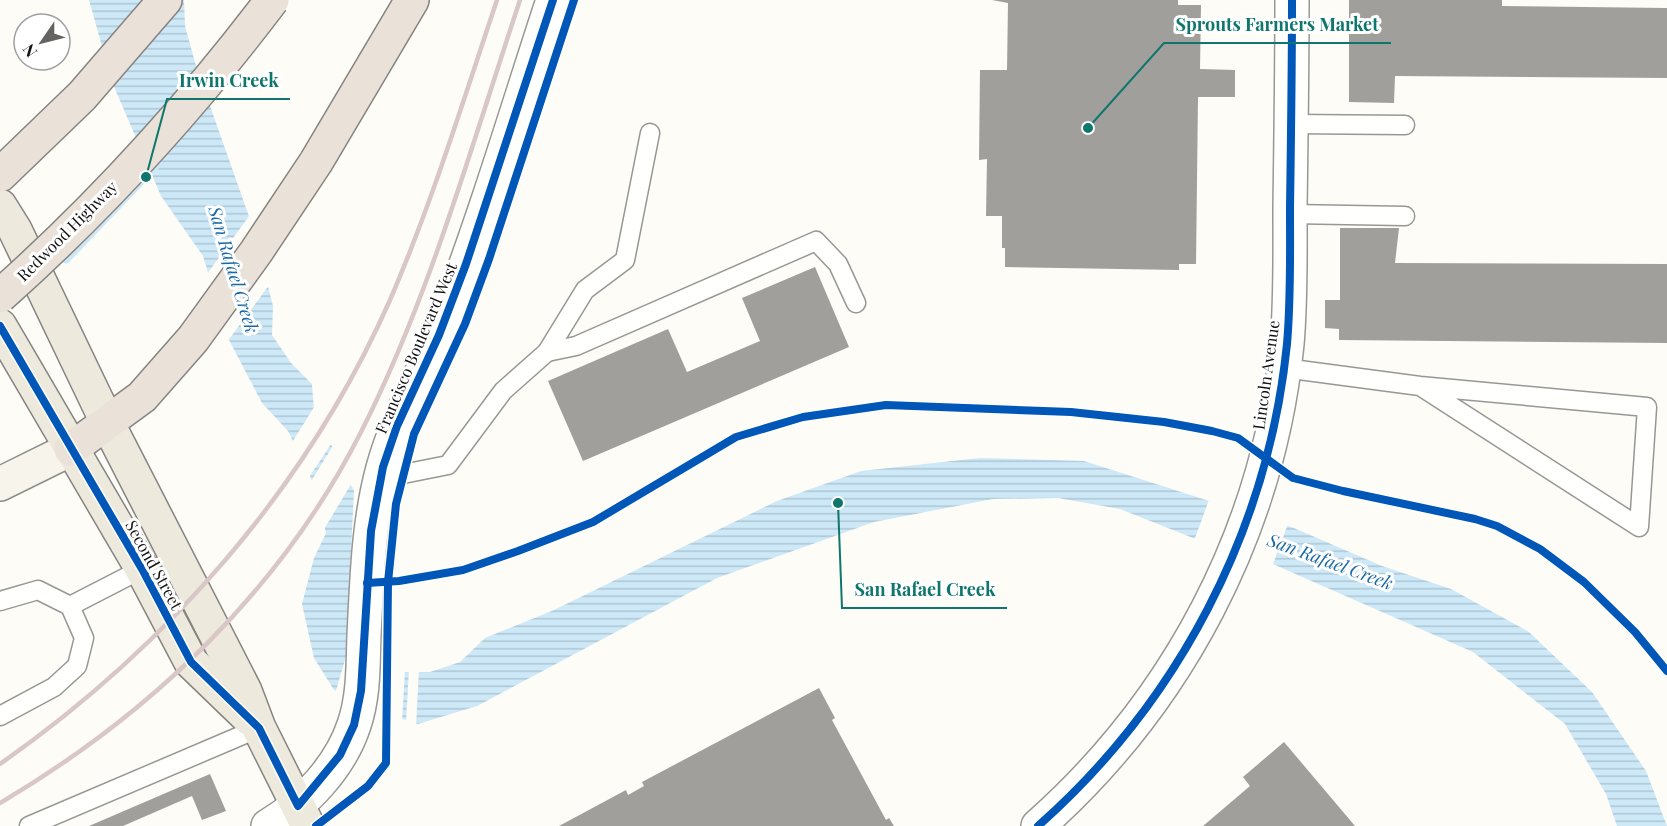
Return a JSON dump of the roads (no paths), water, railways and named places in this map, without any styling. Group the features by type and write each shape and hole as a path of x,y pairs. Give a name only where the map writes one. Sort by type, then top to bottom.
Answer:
{"highway":[{"path":"0,175 82,96 165,0"},
{"name":"Redwood Highway","path":"0,296 54,248 147,150 202,88 272,0"},
{"path":"71,449 108,424 162,377 202,327 280,216 352,104 412,0"}],"main road":[{"name":"Second Street","path":"0,206 15,230 108,424 222,644 245,691 259,728 303,816"},
{"name":"Second Street","path":"0,326 142,569 190,662 259,728"},
{"path":"0,484 71,449"}],"street":[{"name":"Francisco Boulevard West","path":"268,826 303,816 340,755 354,725 360,703 370,531 383,467 397,426 439,335 466,264 553,0"},
{"name":"Lincoln Avenue","path":"1038,826 1093,774 1150,705 1223,582 1253,501 1266,458 1284,368 1289,312 1292,0"}],"lane":[{"path":"1291,124 1405,125"},
{"path":"383,467 404,474 448,465 503,391 547,352 585,291 625,260 650,133"},
{"path":"1290,214 1405,216"},
{"path":"547,352 576,346 816,241 838,264 856,303"},
{"path":"1284,368 1420,386 1647,407 1639,527 1420,386"},
{"path":"70,606 142,569"},
{"path":"0,601 38,590 70,606 84,638 77,666 54,687 0,716"},
{"path":"29,826 259,728"}],"water":[{"path":"89,0 184,0 185,26 196,66 252,225 273,306 272,335 291,363 312,384 314,410 354,491 348,612 350,646 380,672 430,672 460,662 485,638 554,610 777,501 861,471 980,458 1084,461 1294,528 1382,566 1451,589 1529,632 1592,692 1646,771 1667,826 1617,826 1606,794 1565,724 1473,652 1250,554 1193,538 1120,509 1058,498 993,499 874,522 717,578 477,706 418,724 376,710 334,690 314,658 302,604 314,558 326,533 316,489 288,431 262,403 229,340 203,256 161,196 112,82"}],"waterway":[{"path":"66,259 157,164"}],"railway":[{"path":"0,764 120,669 175,615 226,559 274,499 318,435 356,369 390,300 420,226 497,0"},
{"path":"0,803 56,768 109,730 207,643 251,595 292,544 329,490 386,380 429,274 520,0"}],"place":[{"name":"Sprouts Farmers Market","path":"1088,128"},
{"name":"Irwin Creek","path":"146,177"},
{"name":"San Rafael Creek","path":"838,503"}]}
